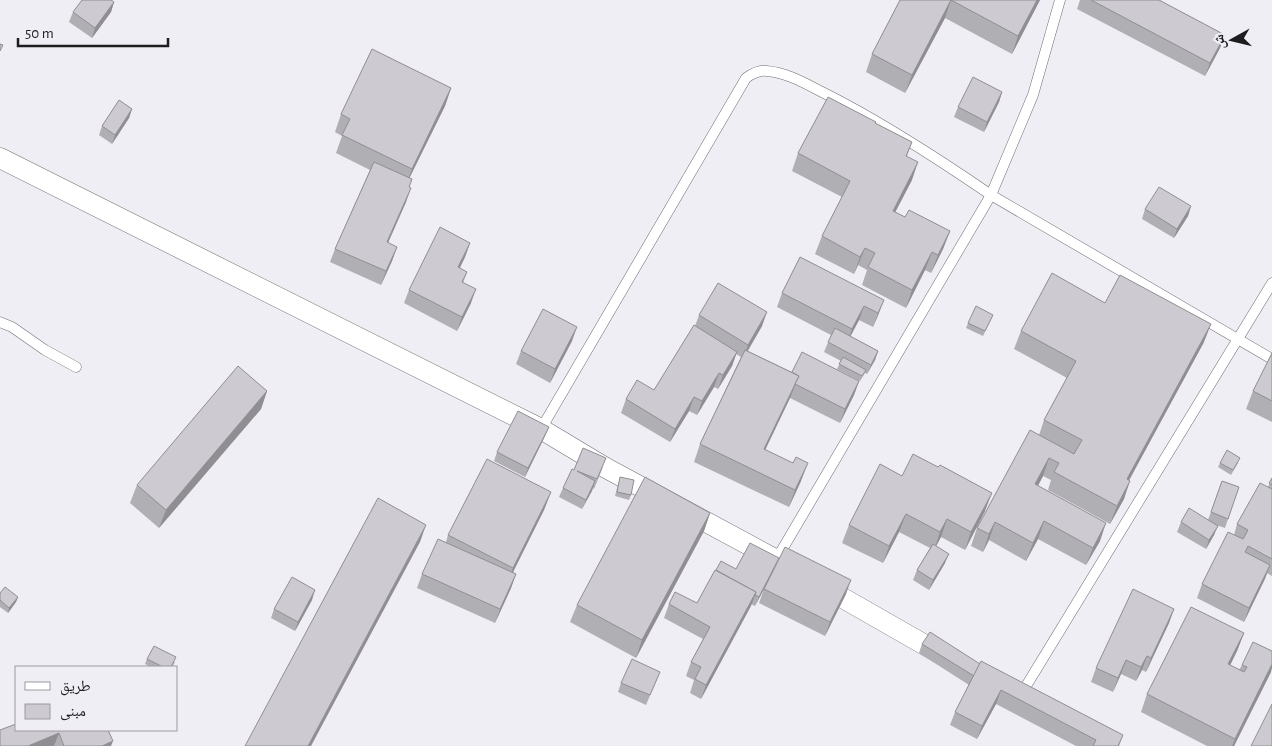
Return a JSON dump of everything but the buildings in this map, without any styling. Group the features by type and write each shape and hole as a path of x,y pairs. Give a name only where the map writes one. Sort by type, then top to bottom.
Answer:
{"street":[{"path":"0,158 541,429 606,468 798,572 958,664"},
{"path":"1002,689 1027,703"}],"lane":[{"path":"776,560 990,195 1033,95 1060,0"},
{"path":"541,429 746,78 754,72 766,70 788,75 860,111 958,172 990,195 1272,359"},
{"path":"1027,703 1272,282"},
{"path":"0,322 12,327 45,350 76,367"}]}
